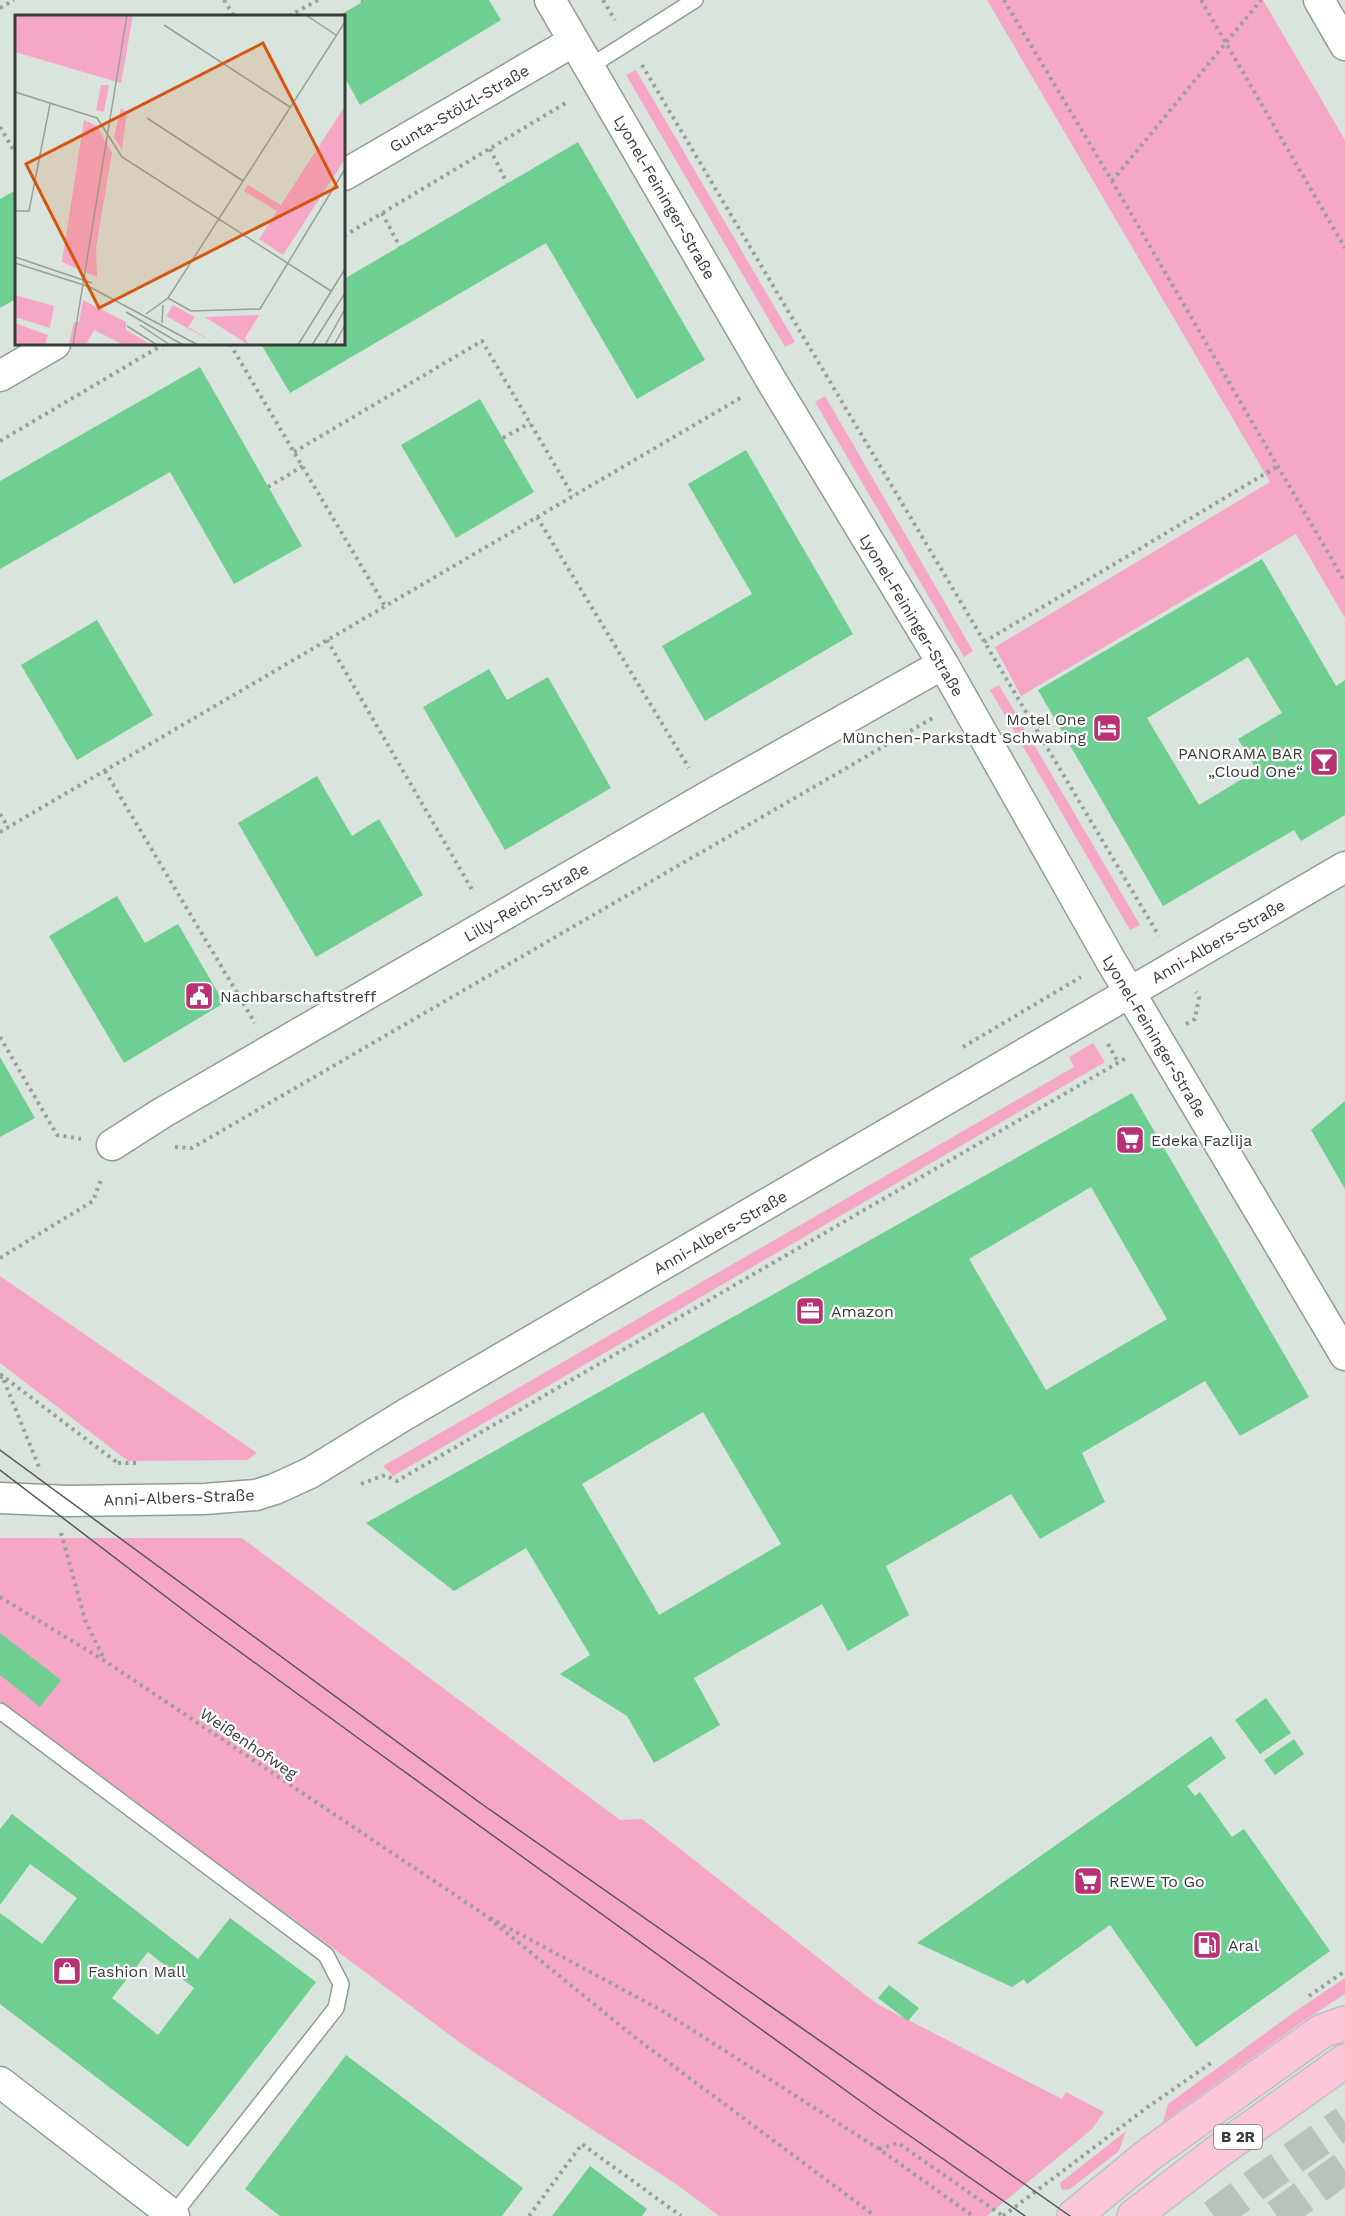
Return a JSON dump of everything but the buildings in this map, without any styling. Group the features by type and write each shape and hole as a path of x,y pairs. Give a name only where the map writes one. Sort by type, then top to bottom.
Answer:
{"highway":[{"path":"1074,2216 1151,2153 1218,2105 1322,2031 1345,2023"},
{"name":"B 2R","path":"1134,2216 1215,2153 1345,2061"}],"street":[{"name":"Lyonel-Feininger-Straße","path":"550,0 771,380 943,664 1130,992 1345,1355"},
{"path":"1318,0 1345,45"},
{"name":"Gunta-Stölzl-Straße","path":"345,175 574,41"},
{"path":"0,376 53,345"},
{"name":"Lilly-Reich-Straße","path":"112,1145 162,1113 491,922 943,664"},
{"name":"Anni-Albers-Straße","path":"0,1498 204,1499 256,1495 310,1473 427,1402 1345,867"},
{"path":"0,2082 173,2215"}],"lane":[{"path":"594,75 627,41 695,0"},
{"path":"0,1711 326,1955 341,1984 336,2008 173,2215"}],"path":[{"path":"0,8 14,0"},
{"path":"224,0 233,15"},
{"path":"291,15 318,0"},
{"path":"385,1475 397,1481 1195,1019 1199,997 984,642 603,0"},
{"path":"1004,0 1345,582"},
{"path":"1201,0 1345,248"},
{"path":"1112,181 1261,0"},
{"path":"345,235 490,149 594,75"},
{"path":"0,127 15,152"},
{"path":"490,149 507,183"},
{"path":"382,213 400,246"},
{"path":"294,452 482,341 573,496"},
{"path":"0,441 162,345"},
{"path":"231,345 385,606"},
{"path":"0,832 771,380"},
{"path":"503,438 531,423"},
{"path":"268,487 303,466"},
{"path":"984,642 1278,466"},
{"path":"537,517 707,797"},
{"path":"327,640 491,922"},
{"path":"169,1147 192,1148 902,735 964,702"},
{"path":"105,771 271,1050"},
{"path":"0,814 8,827"},
{"path":"0,1037 57,1135 112,1145 93,1201 0,1258"},
{"path":"1,1376 164,1498"},
{"path":"1,1376 60,1500"},
{"path":"118,1463 141,1463"},
{"path":"60,1531 85,1620 105,1661"},
{"name":"Weißenhofweg","path":"0,1597 105,1661 482,1913"},
{"path":"482,1913 661,2010 879,2149 973,2216"},
{"path":"482,1913 637,2039 875,2216"},
{"path":"879,2149 898,2143 1003,2216"},
{"path":"528,2216 582,2144 681,2216"}],"shaded area":[{"path":"987,0 1263,0 1345,140 1345,618 1296,534 1021,696 995,647 1270,482"},
{"path":"636,70 795,342 785,347 626,75"},
{"path":"825,396 973,651 964,657 815,402"},
{"path":"999,685 1140,925 1130,930 990,690"},
{"path":"1093,1043 1105,1062 393,1476 383,1466 1074,1067 1069,1057"},
{"path":"0,1276 257,1453 247,1460 128,1461 0,1363"},
{"path":"0,1538 242,1538 620,1820 642,1819 877,2004 1062,2099 1066,2092 1104,2112 1092,2129 987,2216 719,2216 676,2184 466,2047 0,1701"},
{"path":"1345,1978 1345,1994 1163,2122 1168,2104"},
{"path":"1126,2131 1119,2151 1070,2189 1062,2190 1060,2183"}],"tunnel":[{"path":"1214,2216 1345,2122"},
{"path":"1277,2216 1345,2167"}],"tram line":[{"path":"0,1450 479,1802 1070,2216"},
{"path":"0,1470 203,1625 369,1746 877,2113 1025,2216"}],"place":[{"name":"Motel One München-Parkstadt Schwabing","path":"1107,728"},
{"name":"PANORAMA BAR „Cloud One“","path":"1324,762"},
{"name":"Nachbarschaftstreff","path":"199,996"},
{"name":"Edeka Fazlija","path":"1130,1140"},
{"name":"Amazon","path":"810,1311"},
{"name":"REWE To Go","path":"1088,1881"},
{"name":"Aral","path":"1207,1945"},
{"name":"Fashion Mall","path":"67,1971"}]}
